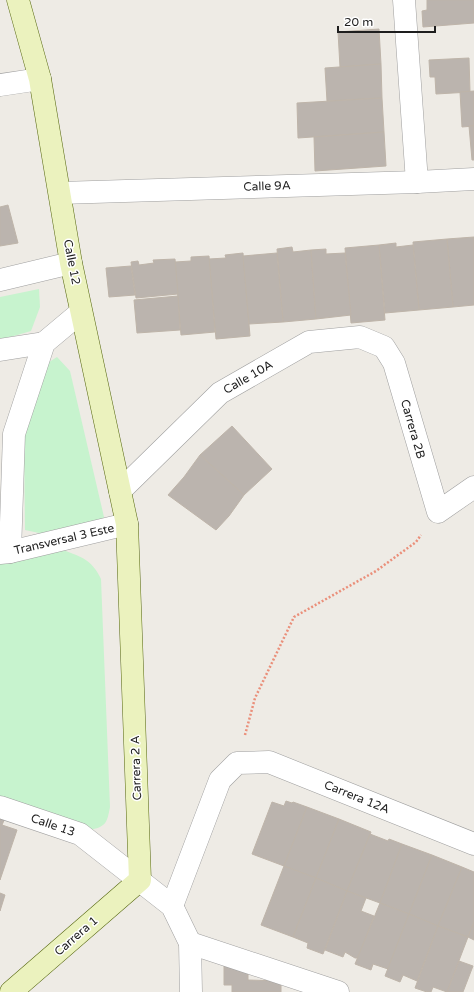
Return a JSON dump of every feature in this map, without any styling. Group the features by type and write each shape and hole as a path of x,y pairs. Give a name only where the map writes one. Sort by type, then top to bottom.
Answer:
{"street":[{"name":"Calle 12","path":"18,0 40,79 71,263 127,524"},
{"path":"404,0 418,182"},
{"path":"0,85 40,79"},
{"name":"Calle 9A","path":"60,192 418,182 474,179"},
{"path":"0,280 71,263"},
{"path":"0,350 44,342 82,312"},
{"name":"Calle 10A","path":"120,491 220,393 309,342 360,337 384,347"},
{"path":"5,552 14,434 44,342"},
{"name":"Carrera 2B","path":"384,347 394,364 438,512"},
{"path":"438,512 474,487"},
{"name":"Transversal 3 Este","path":"5,552 127,524"},
{"name":"Carrera 2 A","path":"127,524 140,880"},
{"name":"Carrera 12A","path":"237,763 269,762 474,844"},
{"path":"172,906 220,780 237,763"},
{"name":"Calle 13","path":"0,807 80,834 140,880"},
{"path":"140,880 172,906 190,943 192,992"},
{"name":"Carrera 1","path":"11,992 140,880"},
{"path":"190,943 338,992"}],"path":[{"path":"237,763 255,698 294,617 376,571 416,542 438,512"}],"green space":[{"path":"39,289 40,307 31,331 0,340 0,297"},
{"path":"57,357 70,371 104,517 98,525 53,536 25,530 24,438 46,364"},
{"path":"63,550 90,563 101,579 110,807 107,821 102,826 89,830 0,801 0,559"}],"building":[{"path":"427,0 474,0 474,23 423,27 422,11 427,10"},
{"path":"379,29 381,64 340,67 338,32"},
{"path":"469,58 470,92 436,94 435,77 430,77 429,60"},
{"path":"381,64 382,98 327,101 325,68"},
{"path":"474,91 474,126 462,127 460,92"},
{"path":"382,98 384,132 298,138 297,103"},
{"path":"469,126 474,126 474,160 472,160"},
{"path":"384,132 386,166 315,171 314,137"},
{"path":"8,205 18,243 0,246 0,207"},
{"path":"474,237 474,305 453,307 447,239"},
{"path":"447,239 453,307 419,310 413,242"},
{"path":"396,243 396,247 413,245 419,310 385,313 379,245"},
{"path":"379,245 385,320 351,323 345,248"},
{"path":"292,247 293,252 311,250 316,319 283,322 277,249"},
{"path":"326,249 326,254 345,253 351,315 316,319 311,250"},
{"path":"243,253 250,336 216,339 209,259 226,258 225,255"},
{"path":"277,253 283,322 249,324 243,256"},
{"path":"209,256 215,332 181,335 175,262 191,261 191,257"},
{"path":"175,259 178,294 136,298 131,262 138,261 139,265 154,263 153,260"},
{"path":"131,266 135,295 109,297 106,268"},
{"path":"178,296 180,330 137,333 134,300"},
{"path":"232,426 272,469 244,495 200,455"},
{"path":"200,455 244,495 229,516 216,530 168,495 184,477"},
{"path":"286,801 307,807 284,866 252,854 272,802 284,806"},
{"path":"307,807 339,819 316,878 284,866"},
{"path":"0,816 5,818 2,825 17,830 0,880"},
{"path":"339,819 371,832 347,891 316,878"},
{"path":"370,834 388,841 389,839 402,844 380,903 347,891"},
{"path":"402,844 432,855 409,914 380,903"},
{"path":"432,855 462,867 438,926 409,914"},
{"path":"284,866 316,878 293,937 261,925"},
{"path":"462,867 474,872 474,922 468,937 438,926"},
{"path":"316,878 347,891 323,954 307,948 308,943 293,937"},
{"path":"347,891 366,898 361,911 374,916 358,958 355,958 345,952 343,957 325,950"},
{"path":"0,893 5,895 0,911"},
{"path":"380,903 409,914 388,969 373,964 371,970 355,964"},
{"path":"409,914 438,926 417,981 403,975 400,982 385,976"},
{"path":"474,922 474,940 468,937"},
{"path":"438,926 468,937 447,992 433,987 431,992 427,992 415,988"},
{"path":"459,961 473,966 463,992 447,992"},
{"path":"224,966 248,967 248,980 281,981 281,992 232,992 232,985 224,985"}]}
